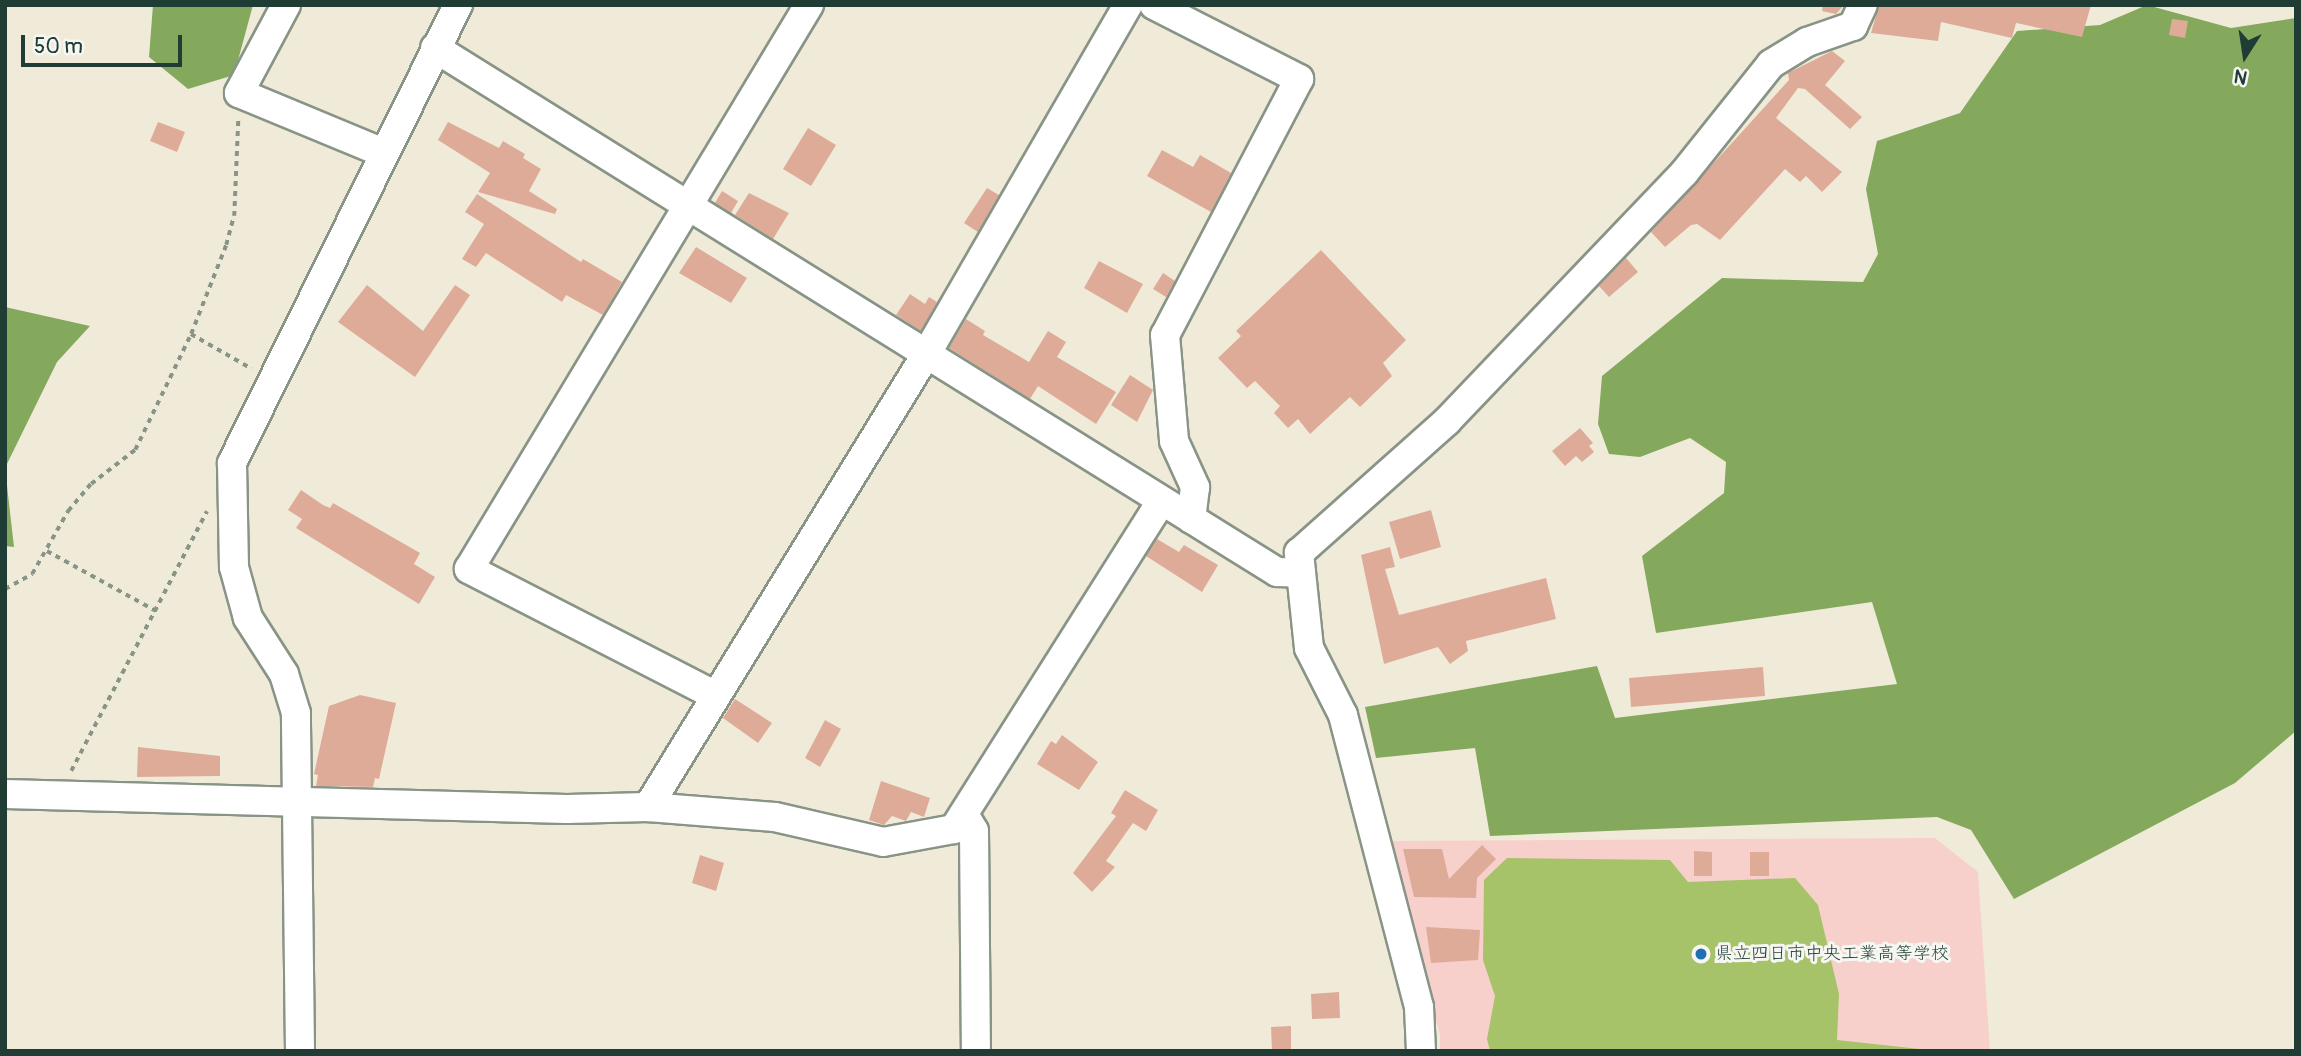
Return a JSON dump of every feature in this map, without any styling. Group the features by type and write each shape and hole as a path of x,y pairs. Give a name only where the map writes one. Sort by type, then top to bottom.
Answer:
{"street":[{"path":"286,5 239,93 384,153"},
{"path":"300,1051 296,713 284,674 248,618 234,567 229,490 232,463 458,5"},
{"path":"716,696 469,569 692,206 708,170 809,5"},
{"path":"648,807 927,353 1128,5"},
{"path":"1154,5 1299,79 1166,335 1174,441 1195,487 1191,519"},
{"path":"1421,1051 1419,1007 1343,715 1309,648 1299,553 1447,421 1684,173 1771,64 1807,42 1853,26 1863,5"},
{"path":"435,48 1277,572 1301,573"},
{"path":"5,794 567,809 648,807 775,817 883,842 954,829 965,816 1161,501"},
{"path":"965,816 974,831 976,1051"}],"path":[{"path":"5,589 32,574 68,511 91,484 135,450 191,334 234,216 239,93"},
{"path":"191,334 272,381"},
{"path":"57,796 213,500"},
{"path":"47,551 156,611"}],"shaded area":[{"name":"県立四日市中央工業高等学校","path":"1935,838 1978,872 1990,1051 1440,1051 1440,1035 1387,841"}],"green space":[{"path":"153,5 253,5 234,75 188,89 149,57"},
{"path":"2147,5 2231,28 2296,18 2296,731 2235,783 2014,899 1971,830 1937,817 1490,836 1475,748 1376,758 1365,707 1597,666 1615,718 1897,684 1872,602 1656,633 1642,556 1724,493 1726,462 1690,438 1640,457 1609,454 1598,424 1602,376 1722,278 1863,282 1878,254 1866,189 1877,141 1960,113 2017,31 2100,25"},
{"path":"5,307 90,326 57,362 5,468"},
{"path":"5,468 14,547 5,546"},
{"path":"1507,858 1670,860 1688,882 1795,878 1818,905 1839,994 1837,1040 1938,1051 1490,1051 1487,1039 1495,996 1483,960 1484,880"}],"building":[{"path":"1823,5 1844,5 1836,14 1822,11"},
{"path":"1879,5 2091,5 2082,37 2016,23 2012,38 1941,22 1938,41 1871,33"},
{"path":"2172,19 2188,21 2185,38 2169,35"},
{"path":"1832,51 1845,61 1825,85 1862,117 1850,129 1805,89 1798,88 1776,118 1842,172 1822,192 1806,176 1800,182 1785,169 1720,240 1697,224 1691,225 1665,247 1651,232 1789,80 1788,73"},
{"path":"158,122 185,132 177,152 150,141"},
{"path":"448,122 499,148 503,141 525,154 523,158 541,169 529,191 557,209 555,214 478,192 490,173 438,140"},
{"path":"808,128 836,145 811,186 783,169"},
{"path":"1162,150 1193,167 1200,155 1231,173 1211,212 1147,176"},
{"path":"987,188 999,195 978,232 964,223"},
{"path":"722,191 738,201 731,213 715,203"},
{"path":"749,193 789,213 773,239 735,215"},
{"path":"477,194 581,262 583,259 622,282 603,315 566,295 562,302 486,253 476,267 462,259 484,224 465,212"},
{"path":"696,247 747,278 731,303 679,273"},
{"path":"1321,250 1406,340 1383,363 1392,376 1360,407 1350,397 1310,434 1298,419 1288,428 1274,413 1280,406 1255,381 1247,388 1218,358 1241,336 1236,331"},
{"path":"1626,258 1638,272 1609,297 1599,286"},
{"path":"1099,261 1143,284 1127,313 1084,288"},
{"path":"1163,273 1175,281 1166,297 1153,289"},
{"path":"367,285 423,331 455,285 470,295 415,377 338,322"},
{"path":"910,294 925,304 929,297 937,302 921,331 896,315"},
{"path":"966,319 985,331 983,335 1029,362 1048,331 1066,342 1057,357 1116,392 1096,424 1038,386 1030,399 949,348"},
{"path":"1130,375 1153,390 1137,422 1111,405"},
{"path":"1580,428 1593,443 1589,446 1594,452 1582,462 1576,456 1565,466 1552,451"},
{"path":"301,490 330,508 333,503 420,553 414,564 435,577 419,604 296,528 302,519 288,510"},
{"path":"1431,510 1441,547 1400,559 1389,522"},
{"path":"1157,539 1179,552 1184,545 1218,565 1202,592 1146,556"},
{"path":"1390,547 1395,567 1385,569 1399,615 1546,578 1556,619 1466,641 1468,651 1450,664 1438,647 1384,664 1361,555"},
{"path":"1763,667 1765,696 1631,707 1629,678"},
{"path":"360,695 396,703 379,779 375,778 373,787 316,786 318,775 314,774 329,706"},
{"path":"735,699 772,723 758,743 723,718"},
{"path":"825,720 841,729 820,767 805,758"},
{"path":"1062,735 1098,762 1079,790 1037,764 1051,741 1056,744"},
{"path":"138,747 220,756 220,776 137,777"},
{"path":"881,781 930,798 924,817 911,812 906,821 892,816 884,825 869,820"},
{"path":"1125,790 1158,810 1146,831 1133,823 1106,861 1115,867 1092,892 1073,873 1116,816 1111,813"},
{"path":"1482,845 1496,859 1477,878 1476,898 1414,897 1403,849 1442,849 1449,879"},
{"path":"1694,851 1712,852 1712,876 1694,876"},
{"path":"1750,852 1769,852 1769,876 1750,876"},
{"path":"700,855 724,863 716,891 692,883"},
{"path":"1426,927 1480,930 1478,960 1431,963"},
{"path":"1339,992 1340,1018 1312,1019 1311,994"},
{"path":"1291,1026 1291,1051 1272,1051 1271,1027"}],"place":[{"name":"県立四日市中央工業高等学校","path":"1701,954"}]}
